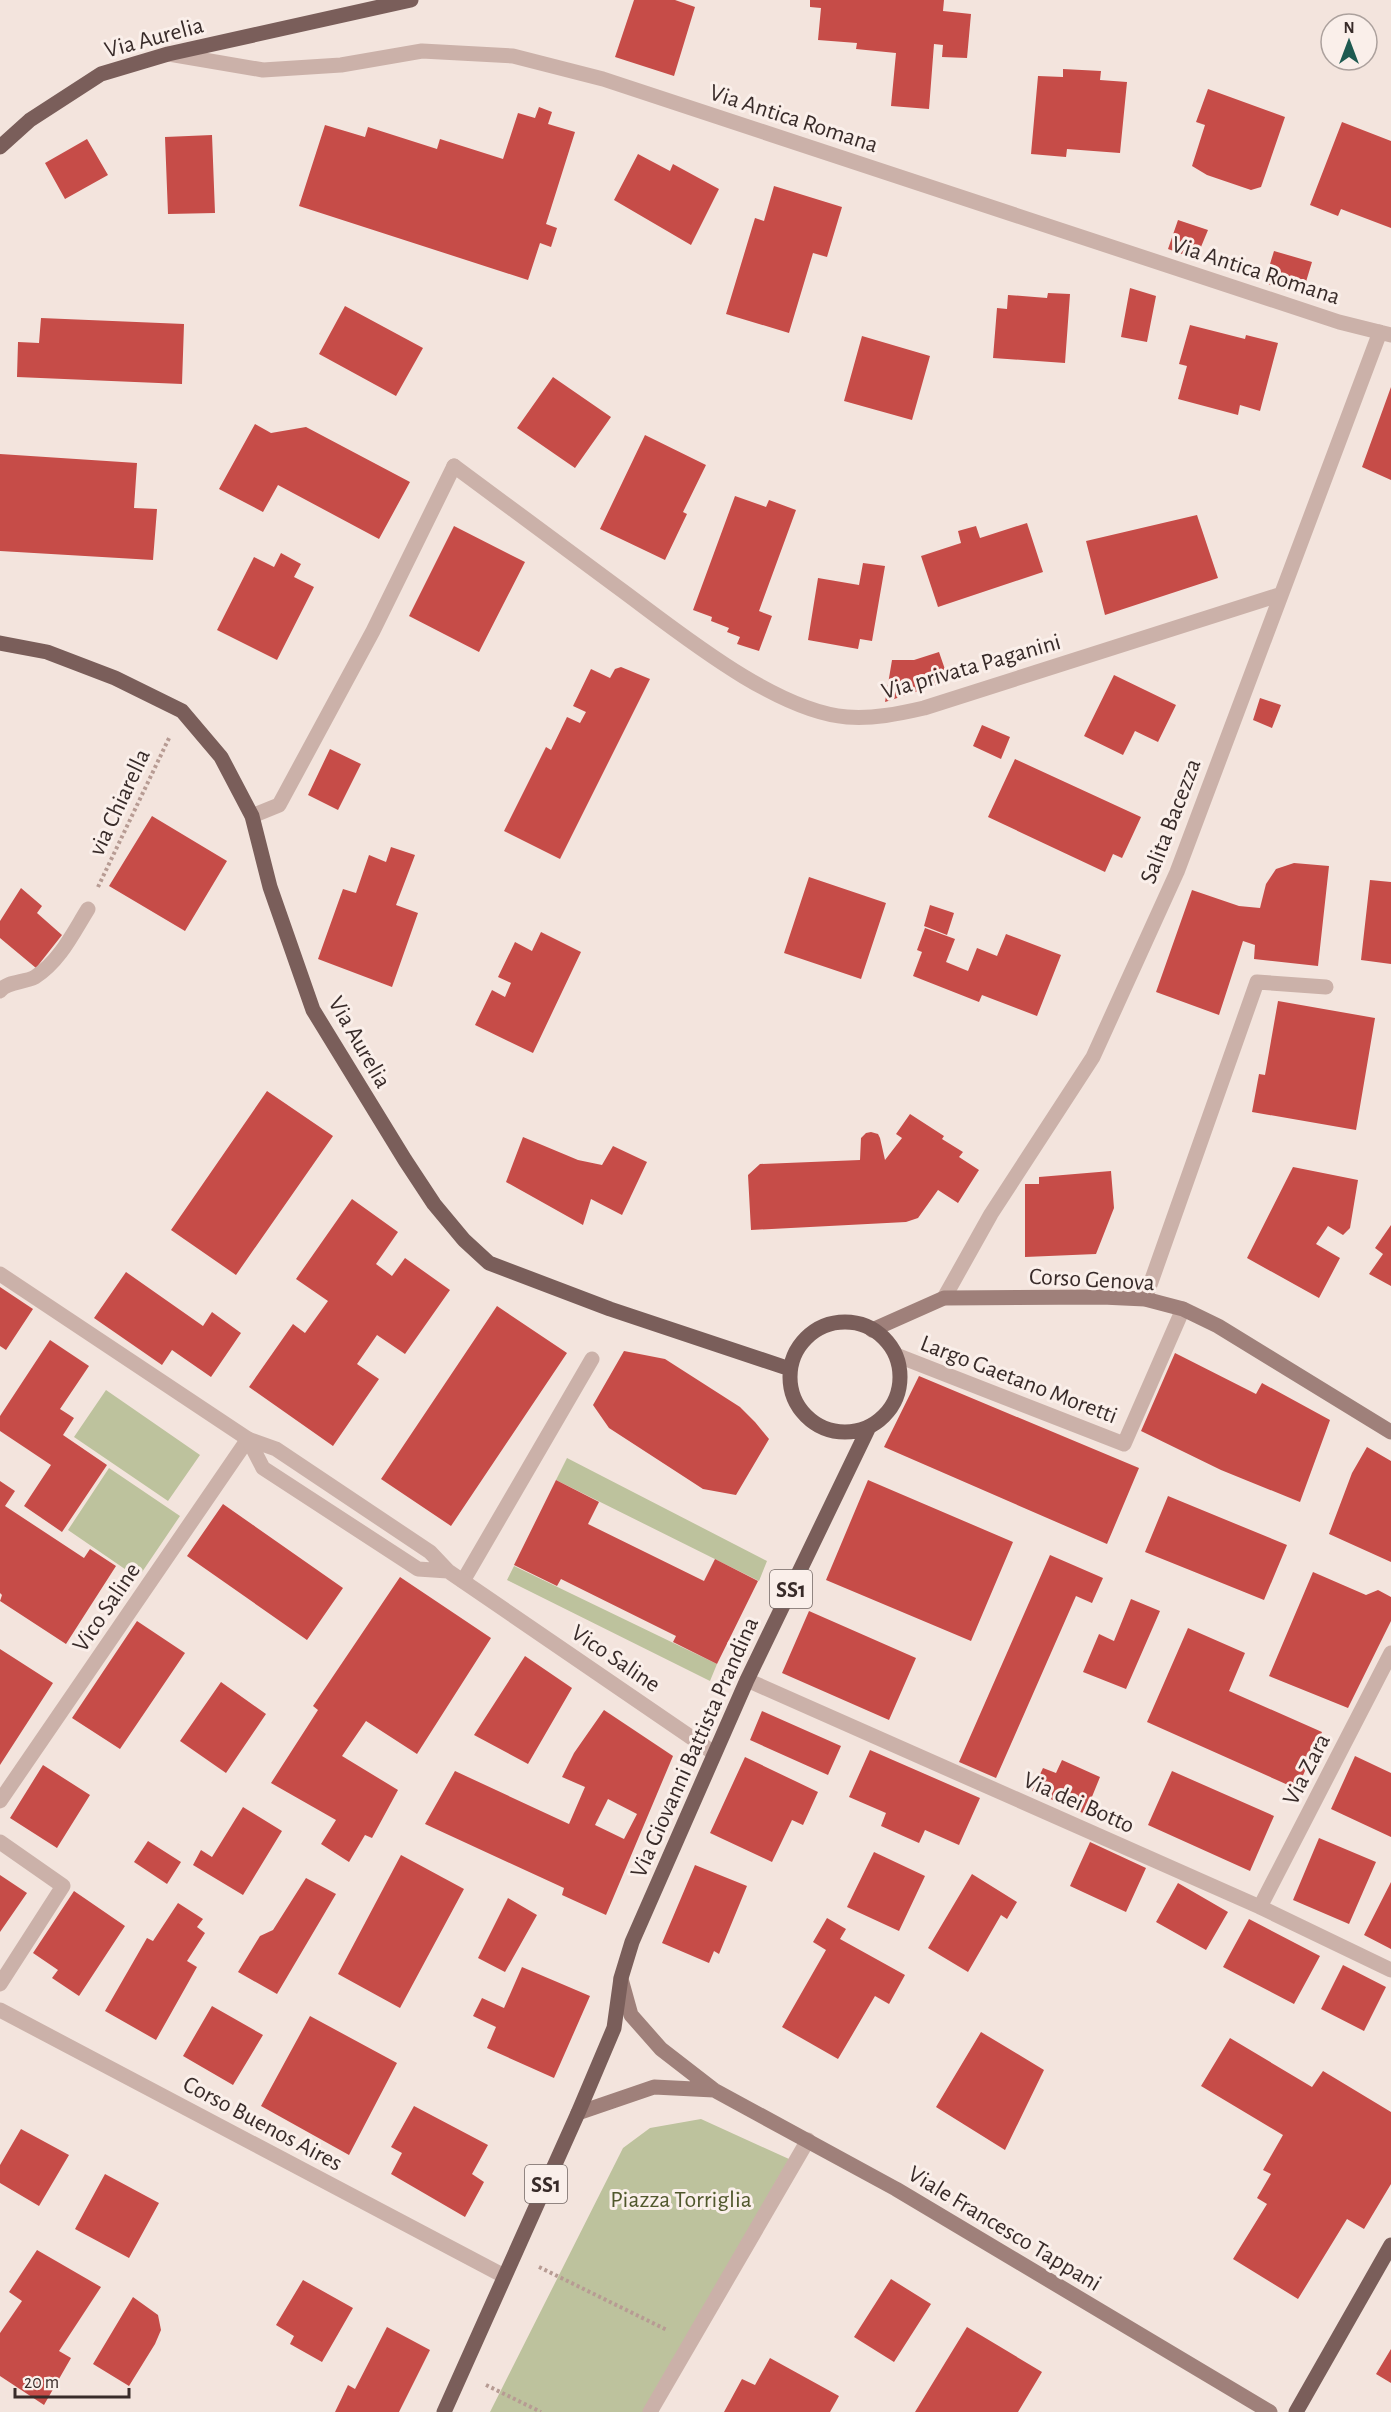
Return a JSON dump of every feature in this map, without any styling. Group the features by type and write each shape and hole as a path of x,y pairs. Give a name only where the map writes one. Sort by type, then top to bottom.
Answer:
{"main road":[{"name":"Via Aurelia","path":"0,147 30,120 101,74 168,54 411,0"},
{"name":"Via Aurelia","path":"0,643 47,652 115,678 182,711 221,757 252,816 270,887 313,1010 410,1169 434,1204 464,1240 489,1263 610,1309 790,1369"},
{"name":"Corso Genova","path":"872,1329 944,1298 1145,1299 1183,1309 1218,1326 1391,1432"},
{"path":"837,1323 855,1323 872,1329 886,1340 896,1355 900,1371 899,1388 893,1404 883,1417 869,1427 850,1432 830,1431 812,1422 798,1407 791,1389 790,1369 796,1352 806,1338 821,1328 837,1323"},
{"name":"Via Giovanni Battista Prandina","path":"578,2113 614,2028 621,1978 632,1942 747,1680 869,1427"},
{"name":"Viale Francesco Tappani","path":"621,1978 631,2015 661,2049 714,2090 896,2189 1270,2412"},
{"name":"Viale Francesco Tappani","path":"578,2113 654,2087 714,2090"},
{"name":"SS1","path":"514,2255 578,2113"},
{"path":"1296,2412 1391,2246"},
{"path":"444,2412 514,2255"}],"street":[{"name":"Via Antica Romana","path":"168,54 263,70 341,65 422,51 513,56 603,79 1339,322 1386,334"},
{"name":"Salita Bacezza","path":"944,1298 991,1214 1093,1057 1177,872 1280,595 1386,334"},
{"name":"Via privata Paganini","path":"252,816 279,805 373,631 454,466 735,672 787,699 818,711 846,717 885,716 924,708 1280,595"},
{"path":"0,991 3,987 34,977 58,957 88,909"},
{"path":"1145,1299 1257,982 1326,987"},
{"name":"Vico Saline","path":"0,1274 248,1439 276,1449 430,1552 448,1571 714,1753"},
{"name":"Largo Gaetano Moretti","path":"896,1355 1124,1444 1183,1309"},
{"path":"463,1581 592,1359"},
{"name":"Vico Saline","path":"248,1439 263,1468 418,1569 448,1571"},
{"name":"Vico Saline","path":"0,1801 248,1439"},
{"name":"Via Zara","path":"1260,1907 1391,1653"},
{"name":"Via dei Botto","path":"747,1680 1260,1907 1391,1970"},
{"path":"0,1842 63,1886 0,1984"},
{"name":"Corso Buenos Aires","path":"0,2010 504,2276"},
{"path":"650,2412 808,2140"}],"path":[{"name":"via Chiarella","path":"88,909 182,711"},
{"path":"514,2255 692,2342"},
{"path":"461,2374 501,2391 541,2412"}],"green space":[{"path":"106,1390 200,1455 168,1501 74,1437"},
{"path":"567,1458 767,1561 759,1581 556,1480"},
{"path":"109,1468 180,1516 138,1578 68,1530"},
{"path":"514,1566 717,1664 710,1681 507,1580"},
{"name":"Piazza Torriglia","path":"701,2119 789,2159 643,2412 490,2412 623,2148 650,2128"}],"building":[{"path":"634,0 675,0 695,7 674,76 615,57"},
{"path":"810,0 944,0 943,11 971,14 967,58 942,57 943,45 934,44 929,109 891,106 896,53 856,49 857,43 818,40 821,8 810,7"},
{"path":"1063,69 1101,71 1100,80 1127,82 1120,153 1067,149 1066,157 1031,154 1038,76 1063,77"},
{"path":"1208,89 1285,117 1261,187 1251,190 1207,175 1192,166 1205,125 1196,122"},
{"path":"539,107 552,112 548,124 575,132 546,224 557,228 551,247 540,243 528,280 299,206 325,125 365,137 368,127 437,149 440,139 503,159 518,113 535,118"},
{"path":"1342,122 1391,141 1391,228 1341,209 1338,216 1310,205"},
{"path":"212,135 215,213 168,214 165,137"},
{"path":"87,139 108,175 65,199 45,163"},
{"path":"638,154 670,171 673,164 719,189 691,245 614,200"},
{"path":"774,186 842,207 827,257 813,253 789,333 726,314 755,218 764,221"},
{"path":"1178,220 1208,230 1196,259 1168,249"},
{"path":"1274,251 1312,262 1302,295 1264,283"},
{"path":"1130,288 1156,296 1147,342 1121,337"},
{"path":"1048,293 1070,294 1065,363 993,358 997,308 1007,309 1008,295 1047,298"},
{"path":"345,306 423,348 396,396 319,354"},
{"path":"41,318 184,324 182,384 17,377 18,342 39,343"},
{"path":"1190,325 1245,339 1246,335 1278,343 1260,411 1240,405 1238,415 1178,399 1187,366 1179,364"},
{"path":"862,336 930,356 912,420 844,401"},
{"path":"553,377 611,417 575,468 517,428"},
{"path":"1391,387 1391,480 1362,467"},
{"path":"255,424 271,433 306,427 410,482 379,539 278,485 263,512 219,489"},
{"path":"645,435 706,465 683,512 687,514 665,560 600,529"},
{"path":"0,454 137,463 134,508 157,509 153,560 0,551"},
{"path":"735,496 766,507 769,500 796,510 759,611 772,616 759,651 737,644 740,637 727,632 729,628 711,621 712,617 693,610"},
{"path":"1197,515 1218,578 1105,615 1086,541"},
{"path":"1027,523 1043,572 938,607 921,556 961,543 958,531 976,526 980,538"},
{"path":"454,526 525,562 479,652 409,616"},
{"path":"281,553 301,564 294,577 314,587 277,660 217,630 254,557 274,567"},
{"path":"863,563 885,566 872,641 860,639 858,649 808,640 818,578 859,585"},
{"path":"939,652 949,681 885,702 892,660 914,660"},
{"path":"621,667 650,679 560,859 504,831 546,747 551,750 567,717 580,723 586,712 573,706 591,669 610,678 615,669"},
{"path":"1114,675 1176,705 1158,742 1135,731 1123,755 1084,736"},
{"path":"1260,698 1281,705 1272,728 1253,720"},
{"path":"982,725 1010,737 1001,759 973,746"},
{"path":"330,749 361,764 338,810 308,795"},
{"path":"1015,759 1141,817 1122,858 1113,854 1105,872 988,817"},
{"path":"152,816 227,861 185,931 109,886"},
{"path":"391,847 415,855 396,905 418,913 392,987 318,959 343,889 356,893 369,855 386,862"},
{"path":"1294,863 1329,866 1318,966 1254,959 1255,945 1243,941 1219,1015 1156,992 1192,890 1239,906 1260,908 1266,884 1276,869"},
{"path":"809,877 886,903 861,979 784,953"},
{"path":"1370,880 1391,882 1391,964 1361,960"},
{"path":"21,888 42,906 37,913 62,935 36,968 0,938 0,921"},
{"path":"930,905 954,913 947,935 924,926"},
{"path":"925,928 955,939 946,962 968,971 977,948 997,956 1006,934 1061,955 1037,1016 982,995 979,1002 913,976 922,952 917,950"},
{"path":"541,932 581,952 533,1053 475,1025 492,990 505,997 511,983 498,977 515,942 532,951"},
{"path":"1278,1001 1375,1018 1356,1130 1252,1112 1259,1074 1265,1075"},
{"path":"267,1091 333,1136 236,1275 171,1230"},
{"path":"910,1114 944,1136 942,1139 963,1152 959,1157 979,1170 958,1203 938,1190 918,1218 906,1222 751,1230 748,1175 760,1164 860,1160 861,1138 871,1132 878,1134 880,1138 885,1160 902,1138 896,1134"},
{"path":"523,1137 578,1160 602,1165 613,1146 647,1162 622,1215 591,1199 583,1225 506,1182"},
{"path":"1293,1167 1358,1180 1350,1228 1343,1235 1328,1226 1316,1244 1340,1258 1319,1298 1247,1258"},
{"path":"1111,1171 1114,1208 1096,1254 1025,1257 1025,1184 1039,1184 1039,1177"},
{"path":"352,1199 398,1232 376,1264 392,1276 405,1258 450,1290 405,1354 377,1335 357,1364 379,1379 333,1446 249,1387 293,1324 305,1333 328,1301 296,1279"},
{"path":"1391,1225 1391,1286 1369,1274 1383,1254 1375,1248"},
{"path":"126,1272 203,1326 212,1312 241,1333 211,1377 172,1350 162,1365 94,1318"},
{"path":"0,1287 33,1309 6,1350 0,1346"},
{"path":"497,1306 567,1353 451,1526 381,1479"},
{"path":"50,1340 89,1366 60,1409 74,1418 63,1435 107,1465 62,1532 24,1506 51,1465 0,1431 0,1416"},
{"path":"624,1351 665,1359 740,1407 769,1439 736,1495 703,1489 609,1428 593,1405"},
{"path":"1175,1353 1256,1394 1262,1383 1330,1420 1300,1502 1221,1470 1141,1431"},
{"path":"919,1376 1139,1468 1107,1544 884,1447"},
{"path":"1367,1447 1391,1461 1391,1562 1329,1534 1352,1473"},
{"path":"556,1480 599,1502 588,1524 704,1581 715,1559 758,1581 717,1664 673,1642 676,1636 561,1579 557,1586 514,1565"},
{"path":"868,1480 1013,1542 971,1641 826,1580"},
{"path":"0,1481 15,1491 5,1506 84,1558 90,1549 116,1566 66,1644 0,1601 2,1595 0,1593"},
{"path":"1168,1496 1287,1545 1264,1600 1145,1552"},
{"path":"223,1504 343,1588 307,1640 187,1556"},
{"path":"1050,1555 1103,1578 1092,1603 1076,1596 996,1778 959,1762"},
{"path":"1313,1572 1366,1595 1378,1590 1391,1597 1391,1621 1348,1708 1269,1676"},
{"path":"400,1577 491,1638 417,1754 366,1721 342,1756 398,1790 372,1838 365,1835 349,1862 321,1844 336,1820 271,1783 318,1710 313,1706"},
{"path":"1131,1599 1160,1611 1126,1689 1083,1672 1099,1634 1114,1641"},
{"path":"809,1611 916,1658 889,1720 782,1673"},
{"path":"137,1621 185,1653 120,1749 72,1718"},
{"path":"1188,1628 1245,1653 1229,1691 1322,1732 1297,1789 1147,1722"},
{"path":"0,1649 53,1683 0,1765"},
{"path":"525,1656 572,1688 528,1764 474,1735"},
{"path":"221,1682 266,1714 226,1773 180,1741"},
{"path":"604,1710 673,1756 606,1915 562,1895 564,1888 425,1824 455,1771 569,1824 585,1787 562,1777 574,1753","holes":["608,1799 637,1814 624,1839 595,1825"]},
{"path":"762,1711 841,1746 828,1775 750,1740"},
{"path":"870,1750 980,1798 959,1845 925,1830 919,1843 881,1826 886,1813 849,1797"},
{"path":"1355,1756 1391,1773 1391,1837 1331,1809"},
{"path":"745,1757 818,1792 803,1825 792,1820 772,1862 710,1833"},
{"path":"1062,1760 1100,1777 1085,1814 1032,1791 1043,1768 1056,1773"},
{"path":"43,1765 90,1795 57,1848 10,1818"},
{"path":"1172,1771 1274,1816 1250,1871 1148,1825"},
{"path":"243,1807 282,1831 243,1895 193,1865 201,1850 212,1857"},
{"path":"1319,1838 1376,1862 1349,1924 1293,1900"},
{"path":"148,1841 181,1862 167,1884 134,1862"},
{"path":"1090,1842 1146,1868 1126,1912 1070,1886"},
{"path":"874,1852 925,1876 899,1931 847,1907"},
{"path":"401,1855 464,1889 400,2008 338,1974"},
{"path":"695,1865 747,1886 719,1954 714,1951 709,1963 662,1943"},
{"path":"972,1874 1017,1902 1007,1919 1001,1915 968,1972 928,1948"},
{"path":"0,1875 27,1893 0,1932"},
{"path":"306,1878 336,1894 277,1994 238,1972 260,1936 273,1930"},
{"path":"1391,1882 1391,1949 1364,1935"},
{"path":"1178,1883 1228,1912 1206,1950 1156,1922"},
{"path":"74,1891 125,1926 79,1996 52,1978 58,1970 33,1953"},
{"path":"508,1898 537,1915 505,1972 478,1958"},
{"path":"178,1903 203,1919 197,1927 205,1933 187,1961 197,1967 156,2040 105,2011 147,1938 153,1941"},
{"path":"827,1918 846,1929 840,1939 905,1975 889,2004 875,1996 838,2059 782,2027 826,1950 813,1942"},
{"path":"1249,1919 1320,1956 1294,2004 1223,1967"},
{"path":"1343,1965 1386,1987 1364,2031 1321,2009"},
{"path":"522,1967 590,1996 554,2078 487,2048 496,2027 473,2016 482,1998 504,2008"},
{"path":"212,2006 263,2035 233,2085 183,2056"},
{"path":"310,2016 397,2063 349,2155 261,2106"},
{"path":"981,2032 1044,2070 1005,2150 936,2107"},
{"path":"1230,2038 1312,2087 1323,2071 1391,2112 1391,2184 1364,2229 1347,2219 1298,2299 1233,2259 1267,2204 1257,2198 1271,2174 1263,2170 1283,2135 1201,2086"},
{"path":"414,2106 488,2145 472,2174 484,2182 465,2217 391,2174 402,2153 391,2147"},
{"path":"21,2129 69,2155 39,2206 0,2183 0,2165"},
{"path":"105,2174 159,2203 129,2258 75,2229"},
{"path":"37,2250 101,2287 59,2351 71,2358 44,2405 0,2376 0,2333 22,2301 9,2292"},
{"path":"891,2279 931,2304 894,2362 854,2337"},
{"path":"303,2280 353,2308 322,2362 290,2344 294,2336 276,2325"},
{"path":"133,2297 158,2315 161,2330 129,2386 93,2364"},
{"path":"387,2327 430,2350 399,2412 335,2412 348,2385 355,2389"},
{"path":"967,2327 1042,2372 1018,2412 915,2412"},
{"path":"1391,2349 1391,2383 1376,2374"},
{"path":"770,2358 839,2396 830,2412 724,2412 742,2379 755,2385"}]}
